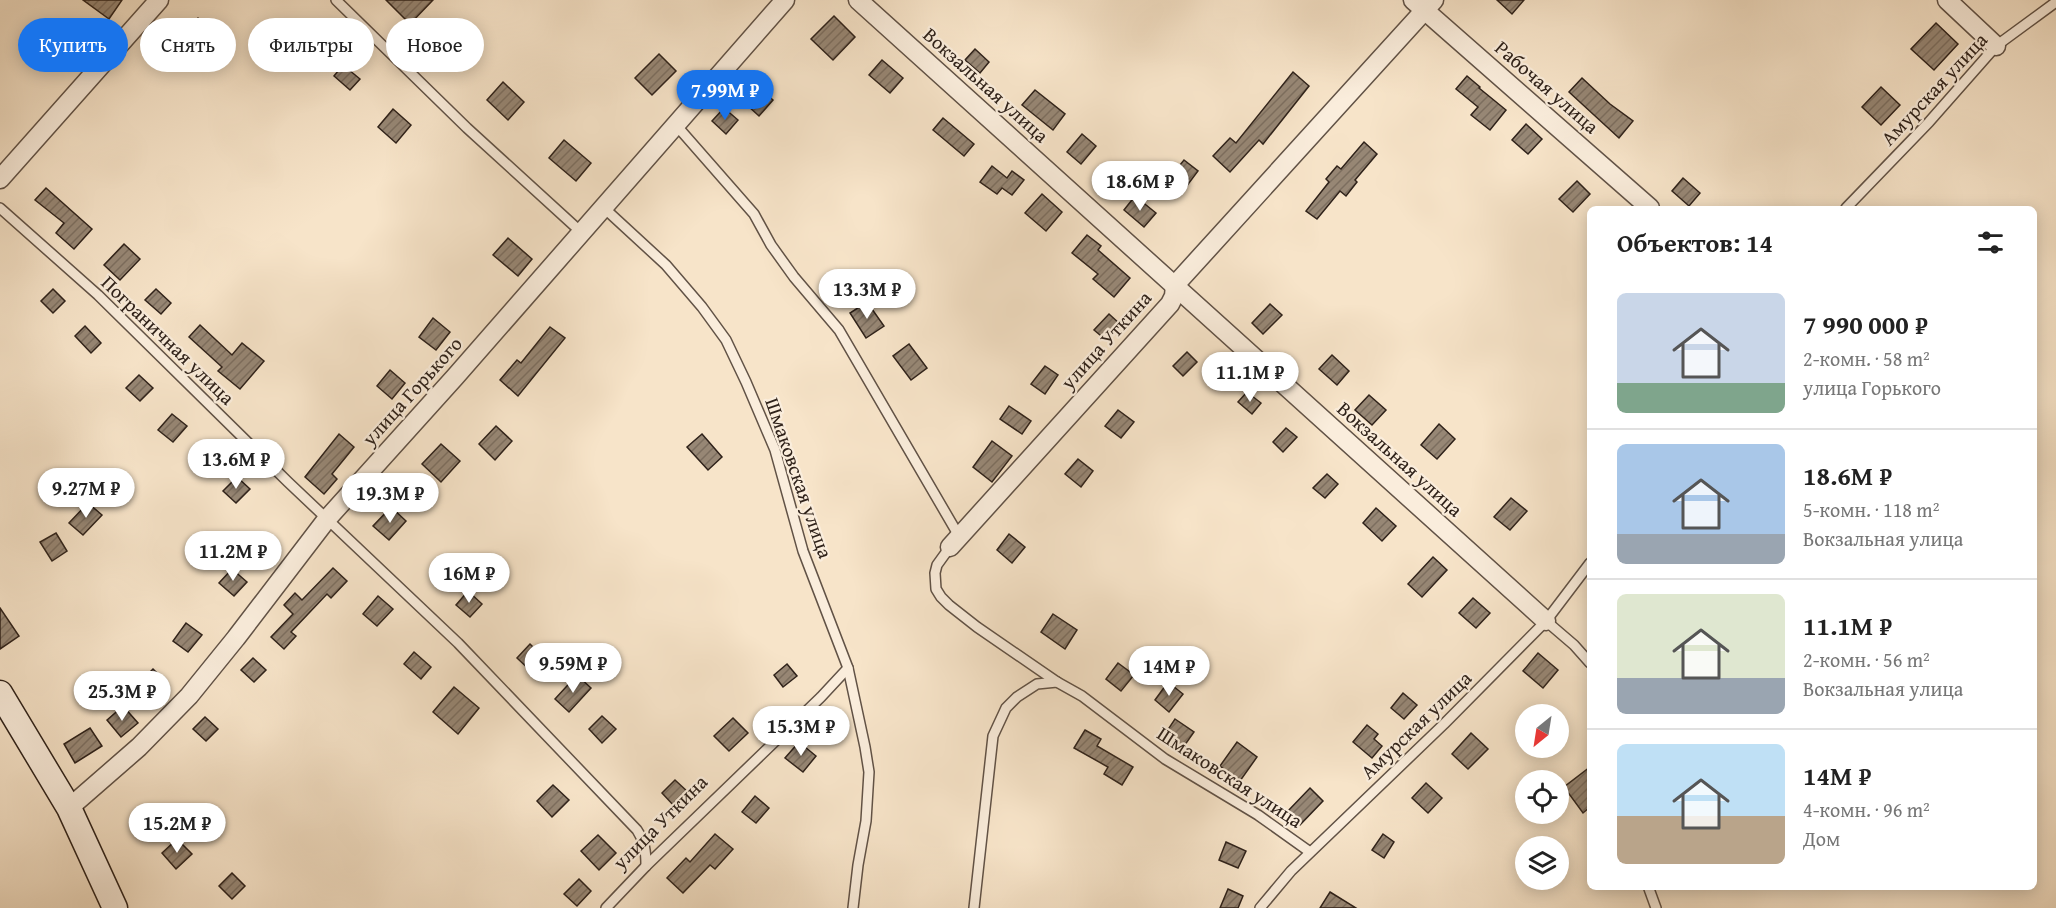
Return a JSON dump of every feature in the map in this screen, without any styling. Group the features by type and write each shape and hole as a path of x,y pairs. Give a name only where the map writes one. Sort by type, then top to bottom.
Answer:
{"street":[{"path":"0,179 159,0"},
{"name":"улица Горького","path":"69,808 139,747 189,696 327,519 455,377 785,0"},
{"name":"Вокзальная улица","path":"858,0 1546,621"},
{"path":"1947,0 1996,46"},
{"name":"улица Уткина","path":"955,541 1170,304 1174,296 1175,285 1424,3"},
{"name":"Рабочая улица","path":"1424,3 1648,206"},
{"path":"0,693 69,808 115,908"}],"lane":[{"path":"336,0 467,128 581,232"},
{"name":"Амурская улица","path":"1848,206 1929,122 1996,46 2056,2"},
{"path":"675,125 754,214 771,245 794,277 839,330 955,541"},
{"name":"Шмаковская улица","path":"603,207 666,265 702,307 726,340 775,450 803,551 848,668 869,772 866,821 853,908"},
{"name":"Пограничная улица","path":"0,208 98,295 327,519 458,643 637,830 644,840 646,866"},
{"name":"Шмаковская улица","path":"955,541 937,565 936,589 941,597 977,627 1057,682 1082,696 1166,759 1258,815 1310,852"},
{"name":"Амурская улица","path":"1260,908 1310,852 1444,724 1546,621 1587,567"},
{"name":"Вокзальная улица","path":"1546,621 1587,660"},
{"name":"улица Уткина","path":"606,908 848,668"},
{"path":"974,908 993,736 1002,714 1017,697 1037,684 1057,682"},
{"path":"1649,890 1656,908"}],"building":[{"path":"83,0 122,0 108,18"},
{"path":"386,0 433,0 416,18 404,18"},
{"path":"1497,0 1524,0 1512,14"},
{"path":"834,16 855,37 833,60 811,39"},
{"path":"1936,23 1958,44 1934,70 1911,49"},
{"path":"975,49 989,62 980,73 965,60"},
{"path":"659,54 676,71 652,95 635,78"},
{"path":"882,60 903,78 890,93 869,75"},
{"path":"337,72 352,72 360,79 350,90 334,76"},
{"path":"1293,72 1309,86 1263,144 1259,140 1230,172 1213,156 1230,138 1236,143"},
{"path":"1467,76 1506,110 1490,130 1471,115 1478,107 1456,89"},
{"path":"1582,78 1610,104 1633,121 1619,138 1569,92"},
{"path":"503,82 524,102 508,120 487,100"},
{"path":"1881,87 1900,105 1881,125 1862,107"},
{"path":"762,90 773,100 759,116 748,106"},
{"path":"1035,90 1065,114 1053,130 1022,105"},
{"path":"724,108 738,120 726,134 712,121"},
{"path":"393,109 411,125 396,143 378,127"},
{"path":"943,118 974,144 964,156 933,130"},
{"path":"1526,124 1542,139 1528,154 1512,140"},
{"path":"1082,134 1096,146 1081,164 1067,152"},
{"path":"564,140 591,163 576,181 549,158"},
{"path":"1364,142 1377,154 1355,180 1357,182 1346,196 1340,191 1317,219 1306,211 1329,182 1326,179 1337,166 1341,169"},
{"path":"1184,160 1198,171 1186,187 1171,176"},
{"path":"992,166 1007,178 1012,171 1024,180 1012,195 1002,188 997,194 980,182"},
{"path":"1683,178 1700,193 1689,206 1672,191"},
{"path":"1577,181 1590,194 1573,212 1559,199"},
{"path":"46,188 92,229 74,249 56,233 64,223 35,200"},
{"path":"1042,194 1062,212 1046,231 1025,213"},
{"path":"1135,196 1156,213 1144,227 1124,210"},
{"path":"1087,235 1101,246 1098,250 1130,278 1114,297 1093,279 1098,274 1072,253"},
{"path":"508,238 532,259 518,276 493,255"},
{"path":"124,244 140,259 120,280 104,265"},
{"path":"53,289 65,301 53,313 41,301"},
{"path":"156,289 171,303 161,314 145,300"},
{"path":"867,302 884,326 866,338 850,313"},
{"path":"1270,304 1282,315 1263,334 1252,323"},
{"path":"1109,314 1120,324 1106,340 1094,330"},
{"path":"433,318 450,332 436,350 419,337"},
{"path":"200,325 232,355 242,343 264,361 240,389 218,371 222,367 189,337"},
{"path":"85,326 101,343 91,353 75,336"},
{"path":"550,327 565,338 518,396 500,380 517,360 521,363"},
{"path":"909,344 927,368 911,380 893,356"},
{"path":"1187,352 1197,362 1183,376 1173,366"},
{"path":"1332,355 1349,371 1337,385 1319,369"},
{"path":"1045,366 1058,375 1045,394 1031,384"},
{"path":"390,370 405,383 392,399 377,386"},
{"path":"139,375 153,388 140,401 126,388"},
{"path":"1247,392 1261,403 1252,414 1238,402"},
{"path":"1369,395 1386,410 1372,425 1355,410"},
{"path":"1009,406 1031,421 1022,434 1000,419"},
{"path":"1118,410 1134,422 1121,438 1105,426"},
{"path":"172,414 187,426 173,442 158,430"},
{"path":"1439,424 1455,439 1437,459 1421,445"},
{"path":"496,426 512,441 495,460 479,444"},
{"path":"1286,428 1297,437 1283,452 1273,442"},
{"path":"339,434 354,447 332,474 337,479 324,494 305,477"},
{"path":"702,434 722,457 708,470 687,447"},
{"path":"992,441 1012,456 992,482 973,467"},
{"path":"441,444 460,461 441,482 422,464"},
{"path":"1078,459 1093,471 1081,487 1065,474"},
{"path":"1327,474 1338,484 1325,498 1313,488"},
{"path":"237,477 250,489 236,503 223,491"},
{"path":"1511,498 1527,511 1510,530 1494,517"},
{"path":"88,503 102,515 83,535 69,523"},
{"path":"391,507 406,521 389,540 373,526"},
{"path":"1376,508 1396,526 1382,541 1363,523"},
{"path":"56,533 67,551 52,561 40,542"},
{"path":"1009,534 1025,547 1012,563 997,550"},
{"path":"1433,557 1447,570 1422,597 1408,584"},
{"path":"333,568 347,581 331,598 327,594 291,632 296,636 284,649 271,637 293,614 284,605 295,593 302,600"},
{"path":"232,569 247,582 234,596 219,583"},
{"path":"468,591 482,604 470,617 456,605"},
{"path":"378,596 393,609 377,626 363,614"},
{"path":"1473,598 1490,613 1476,628 1459,613"},
{"path":"0,608 19,636 0,649"},
{"path":"1053,614 1077,630 1065,649 1041,632"},
{"path":"186,623 202,635 188,652 173,641"},
{"path":"530,644 546,660 534,674 517,658"},
{"path":"414,652 431,667 421,679 404,664"},
{"path":"1538,653 1558,670 1543,688 1523,671"},
{"path":"253,658 266,670 254,682 241,670"},
{"path":"1118,663 1134,675 1121,691 1106,679"},
{"path":"787,664 797,676 783,687 774,675"},
{"path":"153,669 166,682 152,695 140,682"},
{"path":"577,675 591,688 569,712 555,699"},
{"path":"1168,682 1183,694 1169,712 1155,700"},
{"path":"454,687 479,708 458,734 433,712"},
{"path":"1403,693 1417,705 1404,719 1391,708"},
{"path":"123,706 138,723 121,737 107,720"},
{"path":"602,716 616,729 602,743 589,729"},
{"path":"205,717 218,729 206,741 193,729"},
{"path":"733,718 748,733 729,751 714,736"},
{"path":"1175,719 1194,732 1182,749 1163,737"},
{"path":"1367,725 1378,734 1374,739 1382,746 1372,758 1353,742"},
{"path":"90,728 102,746 75,763 64,744"},
{"path":"1085,730 1101,739 1097,746 1133,767 1122,785 1104,774 1108,767 1074,748"},
{"path":"1471,733 1488,749 1468,769 1452,754"},
{"path":"799,742 816,756 803,772 785,758"},
{"path":"1237,742 1257,757 1240,781 1220,766"},
{"path":"1587,769 1587,810 1583,813 1569,794 1569,783"},
{"path":"675,780 689,793 675,807 662,793"},
{"path":"1426,783 1442,798 1428,813 1412,798"},
{"path":"553,785 569,800 552,817 537,801"},
{"path":"1310,788 1323,801 1300,825 1287,812"},
{"path":"755,796 769,808 756,823 742,812"},
{"path":"715,834 733,849 715,869 710,865 683,893 667,878 686,858 690,862"},
{"path":"1383,834 1394,842 1384,858 1372,850"},
{"path":"598,835 616,853 599,870 581,851"},
{"path":"177,839 192,854 176,869 162,853"},
{"path":"1226,842 1246,851 1238,868 1219,860"},
{"path":"232,873 245,886 232,899 219,886"},
{"path":"579,879 591,891 577,906 564,894"},
{"path":"1228,889 1243,896 1238,908 1220,908"},
{"path":"1330,892 1356,908 1320,908"}]}
